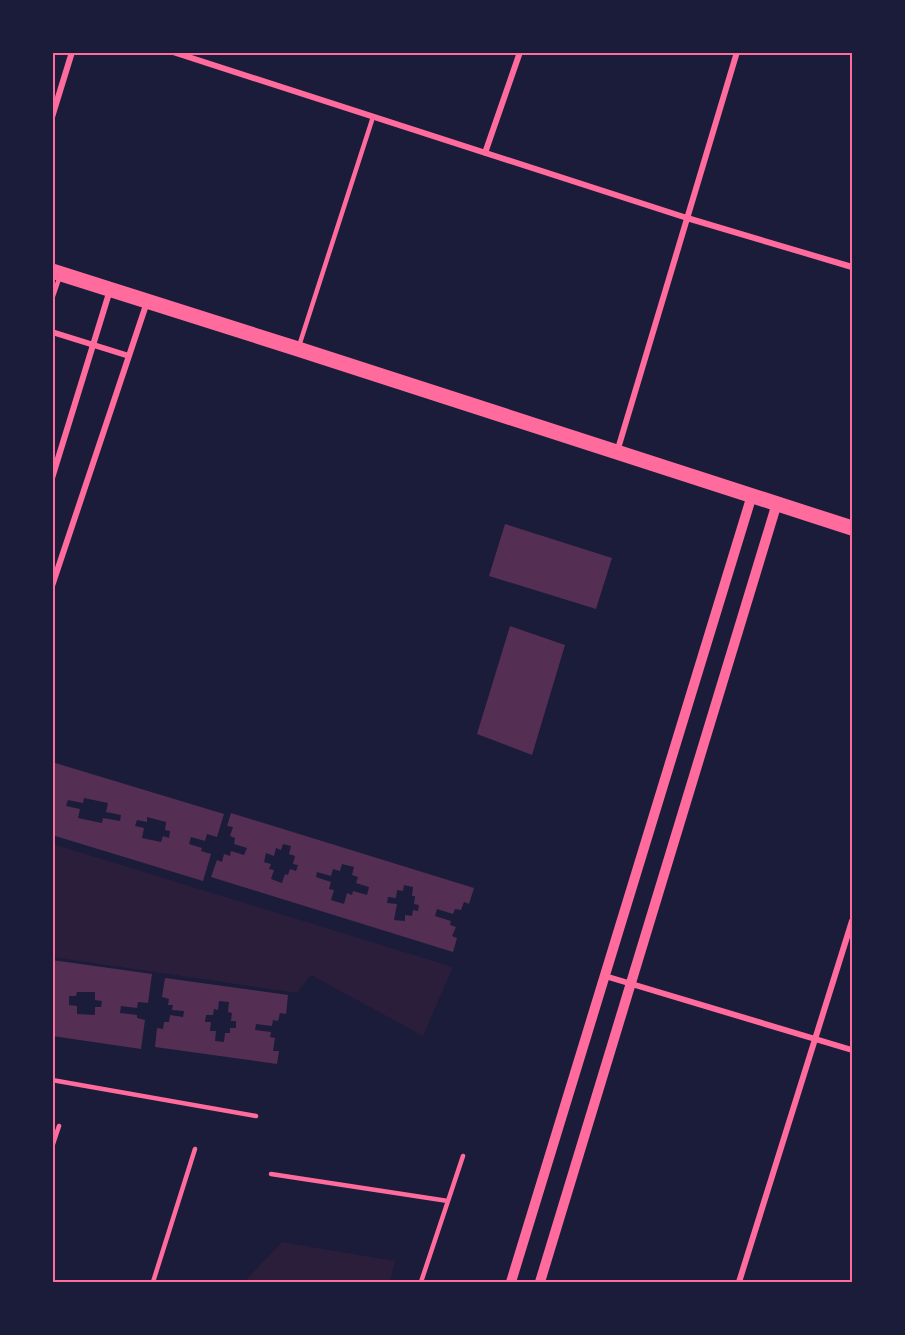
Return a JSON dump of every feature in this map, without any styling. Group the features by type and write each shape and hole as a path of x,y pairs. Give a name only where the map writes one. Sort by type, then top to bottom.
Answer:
{"main road":[{"path":"57,273 852,528"}],"street":[{"path":"52,117 72,52"},
{"path":"173,52 687,218 852,267"},
{"path":"485,153 520,52"},
{"path":"617,452 737,52"},
{"path":"52,478 110,289"},
{"path":"52,586 147,301"},
{"path":"52,332 129,356"},
{"path":"511,1282 752,495"},
{"path":"540,1282 777,503"},
{"path":"739,1282 852,921"},
{"path":"605,976 852,1050"}],"lane":[{"path":"298,349 374,117"},
{"path":"52,299 57,273"},
{"path":"52,1080 256,1116"},
{"path":"52,1147 59,1126"},
{"path":"153,1282 195,1149"},
{"path":"421,1282 463,1156"},
{"path":"271,1174 448,1201"}],"shaded area":[{"path":"53,844 453,967 423,1036 311,975 297,993 53,957"},
{"path":"282,1242 395,1261 390,1282 244,1282"}],"building":[{"path":"505,524 612,558 596,609 489,576"},
{"path":"510,626 565,645 532,755 477,734"},
{"path":"52,762 224,814 217,837 207,834 205,841 191,837 189,844 211,854 203,881 52,835","holes":["84,798 108,803 106,812 121,815 120,821 103,818 102,823 78,818 80,809 66,806 68,800 83,803","147,817 166,822 165,830 170,831 169,838 163,836 161,842 142,838 144,828 135,826 137,820 147,822"]},
{"path":"231,813 474,888 469,904 464,902 461,910 455,909 453,914 437,909 435,916 451,921 450,925 456,927 452,936 457,938 453,952 211,877 217,860 222,862 224,854 230,856 231,851 244,855 247,848 234,844 235,838 230,836 233,827 227,826","holes":["283,844 291,846 289,854 295,856 293,864 298,865 296,871 290,869 288,875 285,874 282,883 271,879 274,870 269,869 271,864 264,862 266,853 274,856 276,848 281,850","342,864 354,867 352,875 358,877 356,883 369,887 367,895 353,891 352,895 347,893 344,904 331,900 334,890 329,889 331,882 316,877 317,872 331,876 333,869 340,871","404,885 413,887 412,896 415,896 414,904 419,905 418,911 413,910 412,916 405,915 405,921 394,920 397,904 387,903 388,897 396,898 397,890 403,891"]},
{"path":"52,960 152,974 148,1003 138,1002 137,1008 121,1006 120,1013 137,1015 137,1018 145,1020 141,1049 52,1036","holes":["77,992 95,992 95,1000 102,1001 101,1007 95,1007 95,1015 77,1014 77,1006 69,1005 69,996 76,996"]},
{"path":"165,978 288,995 286,1014 280,1013 278,1021 273,1020 272,1026 256,1024 255,1030 271,1032 270,1037 275,1038 273,1051 279,1051 277,1064 155,1047 157,1028 163,1029 164,1022 169,1022 170,1015 183,1017 184,1011 172,1010 173,1005 168,1005 169,999 162,997","holes":["219,1001 229,1002 228,1012 232,1013 231,1021 236,1021 236,1028 230,1028 230,1033 225,1033 224,1042 215,1041 216,1031 210,1031 211,1022 205,1022 206,1015 213,1015 214,1009 218,1010"]}]}
